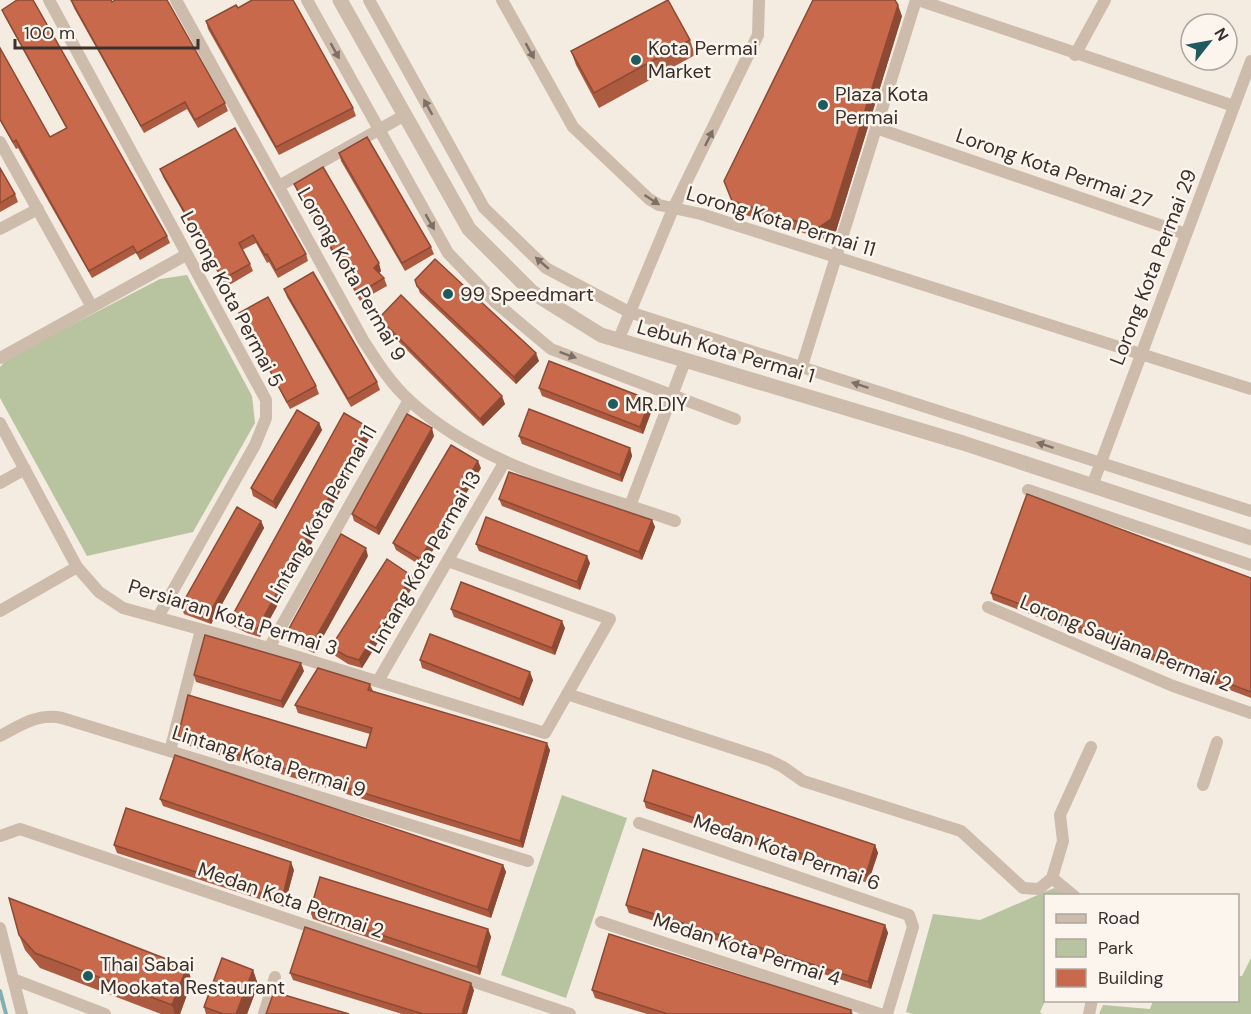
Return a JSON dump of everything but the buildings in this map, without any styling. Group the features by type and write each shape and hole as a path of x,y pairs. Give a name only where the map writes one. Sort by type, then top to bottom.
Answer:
{"street":[{"name":"Lorong Kota Permai 5","path":"49,0 266,400 266,418 255,445 158,617"},
{"name":"Lorong Kota Permai 9","path":"176,0 363,340 384,372 409,400 424,413 504,463 675,521"},
{"path":"307,0 448,253 496,303 550,349 735,419"},
{"name":"Lebuh Kota Permai 1","path":"340,0 469,229 532,292 601,335 963,443 1251,538"},
{"name":"Lebuh Kota Permai 1","path":"369,0 484,208 546,268 628,312 1251,511"},
{"name":"Lorong Kota Permai 11","path":"502,0 573,127 648,199 673,209 701,214 1251,389"},
{"path":"618,341 628,312 673,209 758,35 759,0"},
{"path":"802,366 917,0 1075,55 1234,106"},
{"path":"1075,55 1105,0"},
{"name":"Lorong Kota Permai 29","path":"1092,486 1251,61"},
{"path":"279,186 405,115"},
{"name":"Lorong Kota Permai 27","path":"876,128 1186,234"},
{"path":"0,142 92,307"},
{"path":"0,229 38,209"},
{"path":"0,358 186,255"},
{"path":"630,506 686,362"},
{"name":"Lintang Kota Permai 11","path":"268,648 409,400"},
{"name":"Persiaran Kota Permai 3","path":"0,423 77,567 99,592 123,608 268,648 545,733 567,694"},
{"name":"Lintang Kota Permai 13","path":"378,681 504,463"},
{"path":"0,483 25,469"},
{"path":"1028,490 1251,565"},
{"path":"448,561 610,619 567,694 769,760 803,781 961,831 1023,888 1039,889 1052,878 1063,841 1060,815 1091,747"},
{"path":"0,611 77,567"},
{"name":"Lorong Saujana Permai 2","path":"988,607 1173,686 1251,713"},
{"path":"170,751 201,630"},
{"name":"Lintang Kota Permai 9","path":"0,736 33,718 49,715 528,861"},
{"path":"1203,785 1217,742"},
{"name":"Medan Kota Permai 6","path":"639,823 909,915 913,927 887,1014"},
{"name":"Medan Kota Permai 2","path":"0,836 20,829 570,1014"},
{"path":"1052,878 1072,894"},
{"name":"Medan Kota Permai 4","path":"601,922 880,1014"},
{"path":"0,928 22,1014"},
{"path":"264,1014 275,977"},
{"path":"13,979 105,1014"}],"green space":[{"path":"187,275 252,396 255,423 193,532 87,556 0,398 0,367 8,358 160,279"},
{"path":"562,795 627,818 566,998 501,975"},
{"path":"1054,888 1063,894 1044,894 1045,1002 1040,1012 1042,1014 913,1014 906,1012 933,914 980,920"},
{"path":"1251,958 1251,1014 1099,1014 1103,1005 1150,1009 1153,1002 1239,1002 1239,976 1242,976"}],"waterway":[{"path":"0,991 6,1014"}],"place":[{"name":"Kota Permai Market","path":"636,60"},
{"name":"Plaza Kota Permai","path":"823,105"},
{"name":"99 Speedmart","path":"448,294"},
{"name":"MR.DIY","path":"613,404"},
{"name":"Thai Sabai Mookata Restaurant","path":"88,976"}]}
